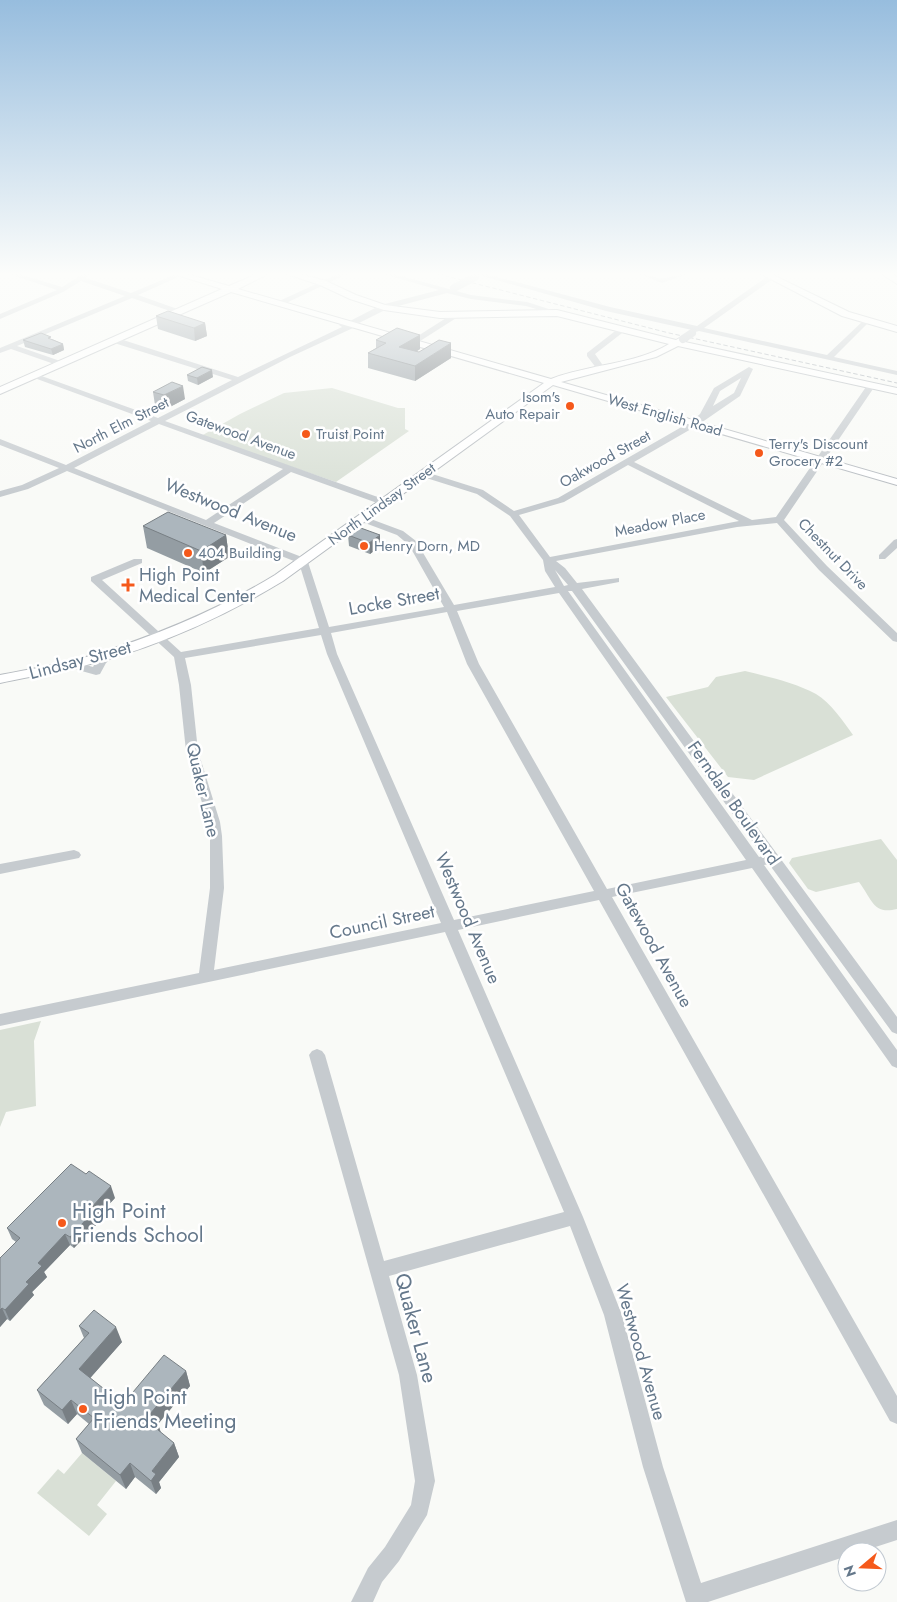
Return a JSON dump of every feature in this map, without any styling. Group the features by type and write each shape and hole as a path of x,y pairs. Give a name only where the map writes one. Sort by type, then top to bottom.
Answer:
{"main road":[{"path":"0,391 94,349"},
{"name":"West English Road","path":"437,349 897,482"},
{"name":"North Lindsay Street","path":"160,636 199,621 246,598 303,560 551,382 565,376 645,357 663,349"},
{"path":"710,349 757,361 897,391"},
{"name":"Lindsay Street","path":"0,679 63,667 160,636"}],"street":[{"path":"18,349 60,364"},
{"path":"142,349 240,380"},
{"name":"North Elm Street","path":"0,494 25,487 69,467 301,349"},
{"path":"596,349 592,352 591,356 600,367"},
{"path":"782,349 897,374"},
{"path":"828,358 837,349"},
{"name":"Oakwood Street","path":"704,415 716,390 749,369 757,361"},
{"name":"Oakwood Street","path":"513,514 561,500 695,423 737,394 749,369"},
{"name":"Gatewood Avenue","path":"33,376 383,502"},
{"name":"Chestnut Drive","path":"871,386 779,520 823,568 897,639"},
{"path":"0,454 3,443"},
{"name":"Westwood Avenue","path":"3,443 69,467 303,560 325,630 359,718 575,1217 621,1338 653,1466 696,1598"},
{"path":"628,462 750,523"},
{"path":"207,523 289,469"},
{"name":"Ferndale Boulevard","path":"423,474 480,492 513,514 548,560 561,570 576,587 772,859 897,1028"},
{"name":"Gatewood Avenue","path":"360,518 400,533 411,540 451,609 473,664 897,1414"},
{"name":"Meadow Place","path":"548,560 750,523 779,520"},
{"path":"882,557 897,542"},
{"name":"Ferndale Boulevard","path":"548,560 550,571 562,590 897,1062"},
{"path":"138,561 95,579 160,636 179,656"},
{"name":"Locke Street","path":"179,656 615,580"},
{"name":"Quaker Lane","path":"179,656 185,685 192,750 214,822 216,836 216,888 206,978"},
{"path":"0,868 74,855"},
{"name":"Council Street","path":"0,1020 772,859"},
{"name":"Quaker Lane","path":"317,1055 408,1375 425,1481 420,1508 401,1540 375,1575 362,1602"},
{"path":"378,1271 575,1217"},
{"path":"696,1598 897,1530"}],"shaded area":[{"name":"Truist Point","path":"332,388 398,408 405,408 405,429 409,431 336,482 201,436 240,414 284,393"},
{"path":"745,671 790,683 816,694 832,707 853,735 754,780 728,777 666,697 708,687 716,677"},
{"path":"881,839 897,860 897,909 883,910 878,908 870,900 859,882 816,892 808,889 789,863 792,858"},
{"path":"41,1021 34,1041 36,1106 6,1112 0,1127 0,1030"},
{"path":"82,1453 116,1481 97,1505 107,1514 89,1536 37,1493 58,1469 64,1474"}],"building":[{"path":"376,349 406,349 419,352 424,349 442,349 415,366 368,353"},
{"path":"202,367 212,370 197,378 187,375"},
{"path":"172,382 183,386 164,395 153,392"},
{"path":"168,512 226,535 201,551 143,526"},
{"path":"358,527 380,535 369,543 348,535"},
{"path":"71,1164 86,1174 89,1171 111,1186 89,1210 93,1212 70,1237 65,1234 38,1263 42,1266 26,1282 29,1284 5,1310 2,1308 0,1310 0,1258 20,1238 7,1228"},
{"name":"High Point Friends Meeting","path":"94,1310 116,1327 79,1369 123,1404 164,1355 186,1371 150,1414 156,1419 152,1425 174,1443 152,1471 156,1474 151,1481 130,1463 120,1475 76,1439 94,1418 71,1400 62,1410 37,1390 89,1333 79,1326"}],"railway":[{"path":"741,349 897,383"}],"place":[{"name":"Isom's Auto Repair","path":"570,406"},
{"name":"Truist Point","path":"306,434"},
{"name":"Terry's Discount Grocery #2","path":"759,453"},
{"name":"Henry Dorn, MD","path":"364,546"},
{"name":"404 Building","path":"188,553"},
{"name":"High Point Medical Center","path":"128,585"},
{"name":"High Point Friends School","path":"62,1223"},
{"name":"High Point Friends Meeting","path":"83,1409"}]}
